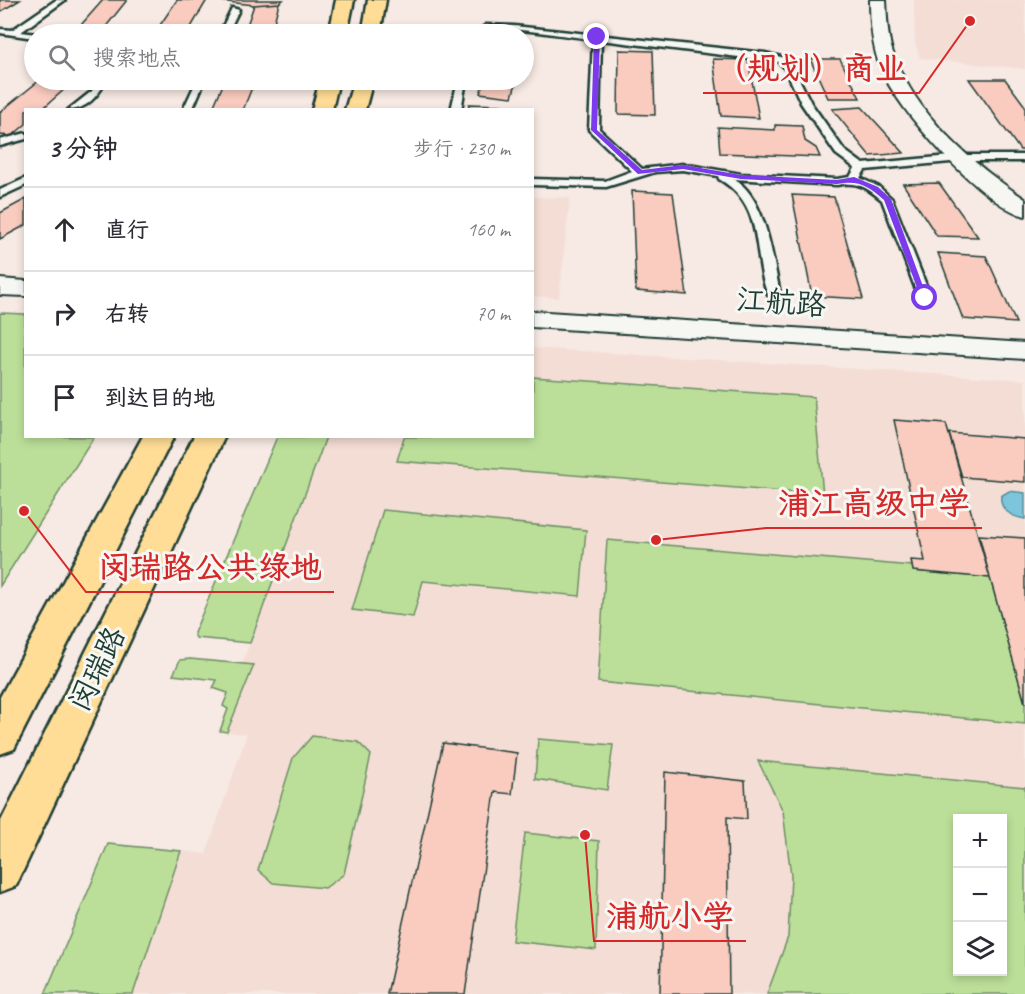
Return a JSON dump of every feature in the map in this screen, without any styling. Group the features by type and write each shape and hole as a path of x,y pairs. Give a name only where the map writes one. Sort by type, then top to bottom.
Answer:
{"main road":[{"path":"340,24 345,0"},
{"path":"372,24 376,0"},
{"path":"322,108 327,90"},
{"path":"356,108 361,90"},
{"name":"闵瑞路","path":"0,736 158,438"},
{"name":"闵瑞路","path":"0,870 209,438"}],"street":[{"path":"878,0 881,43 893,76 916,113 961,158 1025,209"},
{"path":"0,287 24,289"},
{"name":"江航路","path":"534,319 1025,351"}],"lane":[{"path":"26,24 61,0"},
{"path":"228,24 235,9"},
{"path":"13,33 24,25"},
{"path":"0,31 24,35"},
{"path":"534,31 765,56 782,60 789,67 806,103 840,152 861,167 961,158 1025,158"},
{"path":"597,37 594,130 640,173"},
{"path":"75,108 97,90"},
{"path":"188,108 196,90"},
{"path":"456,108 460,90"},
{"path":"0,143 24,138"},
{"path":"534,182 606,184 640,173 683,167 741,177 837,182 854,179 875,189 887,199 925,298"},
{"path":"854,179 861,167"},
{"path":"712,171 737,185 754,207 775,298"},
{"path":"0,194 24,182"}],"shaded area":[{"path":"914,0 1025,0 1025,69 920,58 915,43"},
{"path":"534,197 570,198 559,298 534,296"},
{"path":"534,348 1025,380 1025,994 133,994 181,851 206,854 247,734 227,732 254,666 242,664 326,438 534,438"}],"green space":[{"path":"0,313 24,314 24,438 93,438 0,586"},
{"path":"534,377 814,397 823,495 397,461 404,438 534,438"},
{"path":"277,438 326,438 250,643 196,638 194,633"},
{"path":"383,510 586,530 580,596 423,581 413,617 352,610"},
{"path":"607,540 912,566 914,571 990,578 1025,703 1025,724 598,682"},
{"path":"180,660 254,665 227,732 220,731 228,709 223,706 228,693 213,688 217,680 173,675"},
{"path":"312,736 358,742 371,755 344,874 325,888 273,883 258,870 293,758"},
{"path":"538,739 613,745 607,790 535,779"},
{"path":"758,761 1025,787 1025,994 767,994 788,937 791,876 783,811"},
{"path":"525,833 599,841 596,950 512,941"},
{"path":"108,844 181,851 133,994 45,994"}],"water":[{"path":"1009,491 1025,493 1025,519 1015,517 1004,509 1001,496"}],"building":[{"path":"0,0 20,0 0,12"},
{"path":"103,0 127,0 108,24 82,24"},
{"path":"177,0 207,0 193,24 161,24"},
{"path":"210,0 283,0 279,3 254,5"},
{"path":"279,3 274,24 247,24 254,5"},
{"path":"619,50 653,51 655,115 618,114"},
{"path":"713,59 748,60 759,118 721,116"},
{"path":"810,59 840,59 860,98 828,98"},
{"path":"969,79 1005,79 1025,106 1025,150 1020,150"},
{"path":"28,90 64,90 43,108 24,108 24,126 12,136 0,135 0,112"},
{"path":"221,90 251,90 244,108 213,108"},
{"path":"481,90 514,90 512,97 480,93"},
{"path":"469,104 501,105 500,108 468,108"},
{"path":"862,107 904,153 870,156 832,109"},
{"path":"775,125 802,126 805,141 816,148 820,157 720,153 718,127 775,130"},
{"path":"939,183 978,237 937,236 903,184"},
{"path":"632,191 673,193 687,295 636,291"},
{"path":"792,195 834,197 863,299 812,296"},
{"path":"24,200 24,226 0,239 0,213"},
{"path":"938,253 986,256 1016,323 963,319"},
{"path":"894,420 946,424 990,578 913,571 911,560 925,561"},
{"path":"949,433 1025,439 1025,482 962,477"},
{"path":"979,535 1025,538 1025,703 990,578"},
{"path":"443,743 517,753 512,794 495,792 465,994 387,994"},
{"path":"665,772 745,781 747,819 727,817 729,994 660,994"}],"place":[{"name":"（规划）商业","path":"970,21"},
{"name":"闵瑞路公共绿地","path":"24,511"},
{"name":"浦江高级中学","path":"656,540"},
{"name":"浦航小学","path":"585,835"}],"route":[{"path":"597,37 594,130 640,173 655,169 683,167 741,177 837,182 854,179 875,189 887,199 925,298"}]}
